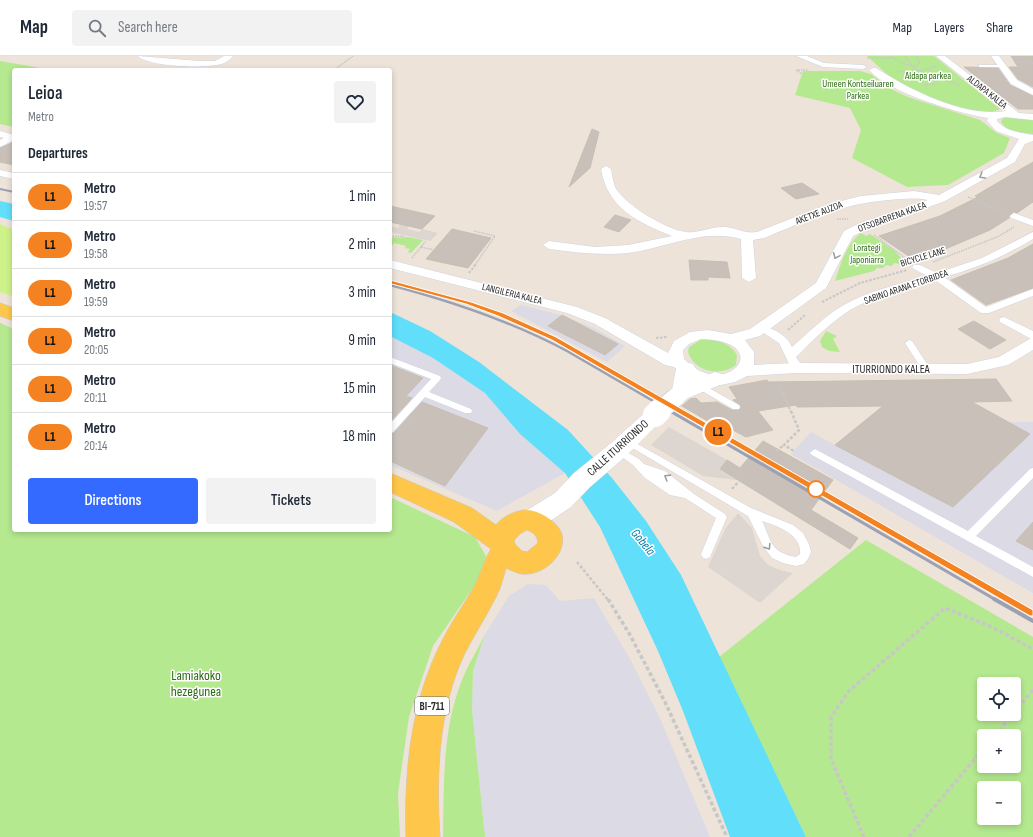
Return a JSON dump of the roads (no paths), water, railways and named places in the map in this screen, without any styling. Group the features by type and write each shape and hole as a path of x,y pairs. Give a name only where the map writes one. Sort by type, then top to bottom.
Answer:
{"main road":[{"path":"0,309 12,314"},
{"path":"392,483 463,515 509,551 537,560 548,551 551,544 531,524 463,515"},
{"path":"509,551 506,530 531,524"},
{"name":"BI-711","path":"423,837 422,813 425,750 432,704 452,650 509,551"}],"street":[{"path":"142,56 150,60 164,62 216,63 229,56"},
{"path":"800,56 823,65 868,65 910,92 978,114 994,118 1015,114 1033,117"},
{"name":"ALDAPA KALEA","path":"940,56 1015,114"},
{"path":"994,56 1010,78 1021,87 1033,92"},
{"path":"994,118 1000,129 1026,138"},
{"path":"0,134 12,137 0,144"},
{"name":"OTSOBARRENA KALEA","path":"761,332 821,285 848,234 862,227 941,199 1011,160 1026,138"},
{"path":"0,148 12,142"},
{"path":"606,169 610,187 617,198 628,209 655,225 684,236"},
{"path":"0,173 12,176"},
{"name":"AKETXE AUZOA","path":"549,245 595,251 628,249 710,231 747,236 760,235 833,206 861,199 914,194 941,199"},
{"path":"1014,216 1029,222"},
{"path":"747,236 749,278"},
{"name":"SABINO ARANA ETORBIDEA","path":"791,362 816,332 848,307 884,292 936,277 984,260 1018,245 1033,236"},
{"name":"LANGILERIA KALEA","path":"392,265 572,310 600,321 683,367"},
{"path":"917,267 936,277 985,311 1033,292"},
{"path":"1004,320 1033,336"},
{"path":"729,339 761,332 778,338 784,341 791,362 748,356"},
{"path":"702,334 713,334 729,339 743,347 748,356 748,364 743,371 726,379 707,382 683,367 675,353 683,340 702,334"},
{"name":"LANGILERIA KALEA","path":"630,337 651,342 683,340"},
{"name":"ITURRIONDO KALEA","path":"743,371 791,362 926,370 967,369 1003,361 1023,351 1033,342"},
{"path":"678,395 683,367"},
{"name":"CALLE ITURRIONDO","path":"531,524 564,498 678,395 707,382"}],"lane":[{"path":"980,66 1000,66"},
{"path":"909,342 926,370"},
{"path":"392,361 437,378 392,428"},
{"path":"707,382 736,407"},
{"path":"423,393 468,411"},
{"path":"617,451 643,468 648,475 673,492 687,494 722,517 706,554"},
{"path":"617,451 793,530 800,536 805,546 806,554 804,558 797,562 778,558 770,551 765,542 759,522 751,512"},
{"path":"815,453 1033,572"},
{"path":"969,537 1033,472"}],"water":[{"path":"0,201 12,204 12,220 0,217"},
{"name":"Gobela","path":"392,313 430,331 479,362 568,430 612,478 646,521 681,575 806,837 730,837 683,711 658,651 600,527 565,473 520,434 485,393 433,358 392,337"}],"railway":[{"path":"0,189 12,192"},
{"path":"392,286 458,305 524,330 567,351 672,412"},
{"path":"670,411 996,600"},
{"path":"899,537 1010,600"},
{"path":"994,599 1033,621"},
{"path":"1008,599 1033,613"}],"metro line":[{"name":"L1","path":"392,282 469,303 500,314 554,339 1033,613"}],"park label":[{"name":"Aldapa parkea","path":"928,76"},
{"name":"Umeen Kontseiluaren Parkea","path":"858,90"},
{"name":"Lorategi Japoniarra","path":"867,254"},
{"name":"Lamiakoko hezegunea","path":"196,684"}]}
